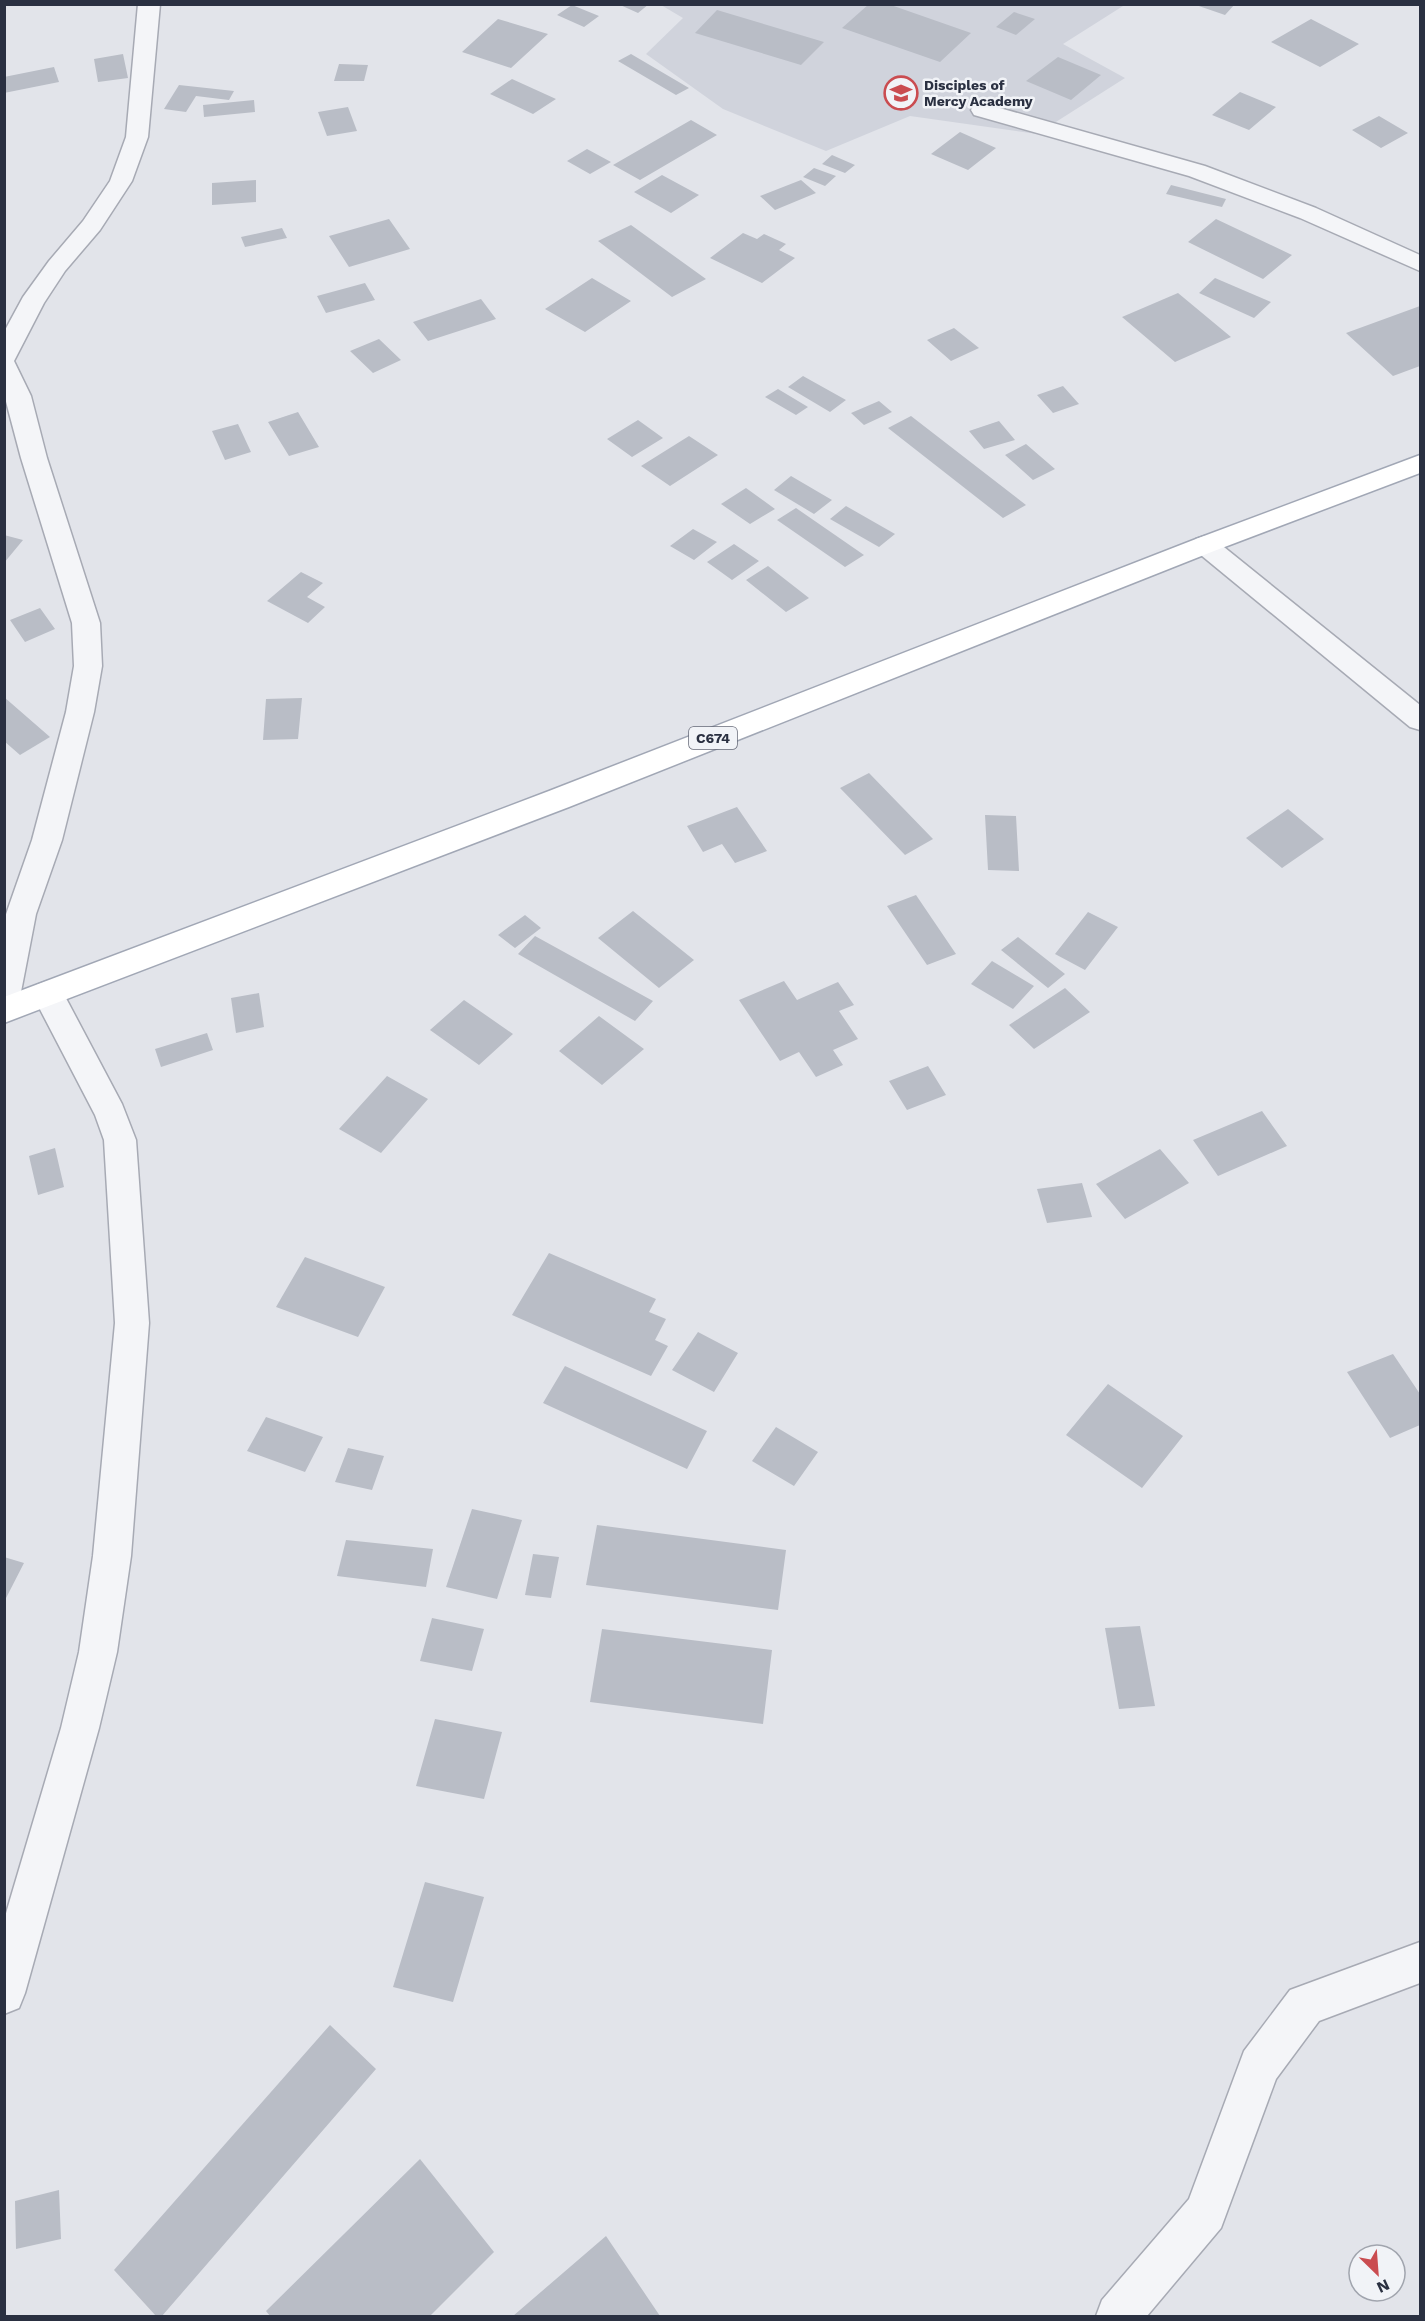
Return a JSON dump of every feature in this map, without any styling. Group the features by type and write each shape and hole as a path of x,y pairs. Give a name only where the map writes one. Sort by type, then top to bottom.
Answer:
{"main road":[{"name":"C674","path":"4,1010 570,794 1205,545 1420,464"}],"street":[{"path":"4,357 32,302 57,266 92,225 121,181 137,137 148,4"},
{"path":"982,110 1197,171 1308,213 1420,264"},
{"path":"4,364 18,396 86,623 88,666 80,712 47,840 21,914 4,997"},
{"path":"1205,545 1420,720"},
{"path":"4,1993 80,1728 98,1652 111,1556 132,1323 120,1140 111,1114 48,994"},
{"path":"1118,2316 1206,2213 1259,2066 1305,2005 1420,1963"}],"shaded area":[{"name":"Disciples of Mercy Academy","path":"1120,4 1123,6 1063,44 1125,78 1037,134 910,116 826,151 723,109 646,54 683,18 661,5"}],"building":[{"path":"618,4 649,4 638,13"},
{"path":"869,4 888,4 971,33 940,62 842,28"},
{"path":"1193,4 1235,4 1225,15"},
{"path":"572,5 599,16 584,27 557,15"},
{"path":"717,10 824,42 801,65 695,33"},
{"path":"1014,12 1035,19 1016,35 996,27"},
{"path":"498,19 548,34 511,68 462,52"},
{"path":"1311,19 1359,44 1320,67 1271,42"},
{"path":"123,54 128,78 98,82 94,59"},
{"path":"631,54 689,88 676,95 618,61"},
{"path":"1058,57 1101,75 1071,100 1026,81"},
{"path":"339,64 368,65 364,81 334,81"},
{"path":"54,67 59,82 4,93 4,77"},
{"path":"512,79 556,99 533,114 490,94"},
{"path":"179,85 234,91 229,100 196,96 186,112 164,109"},
{"path":"1240,92 1276,107 1249,130 1212,115"},
{"path":"254,100 255,112 204,117 203,105"},
{"path":"348,107 357,131 327,136 318,112"},
{"path":"1379,116 1408,133 1381,148 1352,130"},
{"path":"691,120 717,135 640,180 613,165"},
{"path":"960,132 996,148 968,170 931,154"},
{"path":"587,149 611,162 590,174 567,161"},
{"path":"832,155 855,165 845,173 822,164"},
{"path":"814,168 836,176 825,186 803,177"},
{"path":"662,175 699,195 671,213 634,192"},
{"path":"256,180 256,202 212,205 212,183"},
{"path":"801,180 816,193 775,210 760,196"},
{"path":"1171,185 1226,199 1222,207 1166,194"},
{"path":"389,219 410,249 349,267 329,236"},
{"path":"1216,219 1292,255 1263,279 1188,242"},
{"path":"631,225 706,279 672,297 598,241"},
{"path":"282,228 287,238 245,247 241,237"},
{"path":"743,233 757,239 764,234 786,244 779,250 795,258 762,283 710,258"},
{"path":"592,278 631,301 585,332 545,309"},
{"path":"1215,278 1271,302 1254,318 1199,293"},
{"path":"365,283 375,300 326,313 317,296"},
{"path":"1178,293 1231,337 1175,362 1122,317"},
{"path":"481,299 496,319 428,341 413,322"},
{"path":"1420,306 1420,366 1393,376 1346,333"},
{"path":"954,328 979,348 951,361 927,340"},
{"path":"379,339 401,360 373,373 350,351"},
{"path":"803,376 846,400 830,412 788,387"},
{"path":"1063,386 1079,404 1053,413 1037,395"},
{"path":"778,389 808,407 796,415 765,397"},
{"path":"879,401 892,412 864,425 851,413"},
{"path":"298,412 319,447 289,456 268,422"},
{"path":"911,416 1026,505 1003,518 888,428"},
{"path":"638,420 663,438 632,457 607,439"},
{"path":"999,421 1015,440 984,449 969,431"},
{"path":"238,424 251,452 225,460 212,431"},
{"path":"689,436 718,455 670,486 641,466"},
{"path":"1026,444 1055,469 1033,480 1005,455"},
{"path":"791,476 832,500 814,514 774,490"},
{"path":"746,488 775,509 750,524 721,504"},
{"path":"846,506 895,534 879,547 830,519"},
{"path":"796,508 864,555 845,567 777,520"},
{"path":"693,529 717,542 694,560 670,546"},
{"path":"4,535 23,540 4,563"},
{"path":"734,544 759,561 732,580 707,562"},
{"path":"768,566 809,598 786,612 746,580"},
{"path":"301,572 323,583 307,597 325,607 308,623 267,601"},
{"path":"40,608 55,629 25,642 10,620"},
{"path":"4,697 50,737 20,755 4,741"},
{"path":"302,698 298,739 263,740 266,699"},
{"path":"869,773 933,839 905,855 840,788"},
{"path":"737,807 767,851 735,863 722,844 703,852 687,826"},
{"path":"1288,809 1324,839 1282,868 1246,838"},
{"path":"985,815 1016,816 1019,871 988,870"},
{"path":"916,895 956,954 927,965 887,906"},
{"path":"633,911 694,960 659,988 598,938"},
{"path":"1088,912 1118,927 1085,970 1055,954"},
{"path":"525,915 541,928 515,948 498,935"},
{"path":"535,936 653,1001 635,1021 518,954"},
{"path":"1018,937 1065,974 1048,988 1001,950"},
{"path":"992,961 1034,986 1013,1009 971,984"},
{"path":"784,981 797,1000 838,982 854,1005 839,1011 858,1039 833,1050 843,1065 816,1077 799,1052 780,1061 739,1000"},
{"path":"1065,988 1090,1012 1034,1049 1009,1025"},
{"path":"259,993 264,1027 236,1033 231,998"},
{"path":"464,1000 513,1034 479,1065 430,1030"},
{"path":"599,1016 644,1049 602,1085 559,1051"},
{"path":"207,1033 213,1050 161,1067 155,1049"},
{"path":"928,1066 946,1095 907,1110 889,1081"},
{"path":"387,1076 428,1099 381,1153 339,1129"},
{"path":"1262,1111 1287,1146 1218,1176 1193,1140"},
{"path":"55,1148 64,1187 38,1195 29,1156"},
{"path":"1160,1149 1189,1183 1125,1219 1096,1184"},
{"path":"1082,1183 1092,1217 1047,1223 1037,1189"},
{"path":"549,1253 656,1299 649,1312 666,1319 655,1340 668,1346 651,1376 512,1315"},
{"path":"305,1257 385,1287 358,1337 276,1307"},
{"path":"698,1332 738,1353 714,1392 672,1370"},
{"path":"1393,1354 1420,1394 1420,1425 1390,1438 1347,1372"},
{"path":"565,1366 707,1431 687,1469 543,1403"},
{"path":"1108,1384 1183,1436 1142,1488 1066,1435"},
{"path":"266,1417 323,1437 305,1472 247,1451"},
{"path":"776,1427 818,1452 794,1486 752,1461"},
{"path":"348,1448 384,1456 372,1490 335,1482"},
{"path":"472,1509 522,1520 497,1599 446,1587"},
{"path":"597,1525 786,1550 778,1610 586,1585"},
{"path":"346,1540 433,1549 426,1587 337,1576"},
{"path":"533,1554 559,1557 551,1598 525,1595"},
{"path":"4,1557 24,1563 4,1602"},
{"path":"432,1618 484,1629 472,1671 420,1661"},
{"path":"1140,1626 1155,1706 1119,1709 1105,1628"},
{"path":"602,1629 772,1650 763,1724 590,1702"},
{"path":"435,1719 502,1732 484,1799 416,1786"},
{"path":"425,1882 484,1897 453,2002 393,1987"},
{"path":"330,2025 376,2069 162,2316 156,2316 114,2270"},
{"path":"420,2159 494,2252 430,2316 270,2316 266,2311"},
{"path":"59,2190 61,2239 16,2249 15,2201"},
{"path":"606,2236 660,2316 513,2316"}],"place":[{"name":"Disciples of Mercy Academy","path":"901,93"}]}
